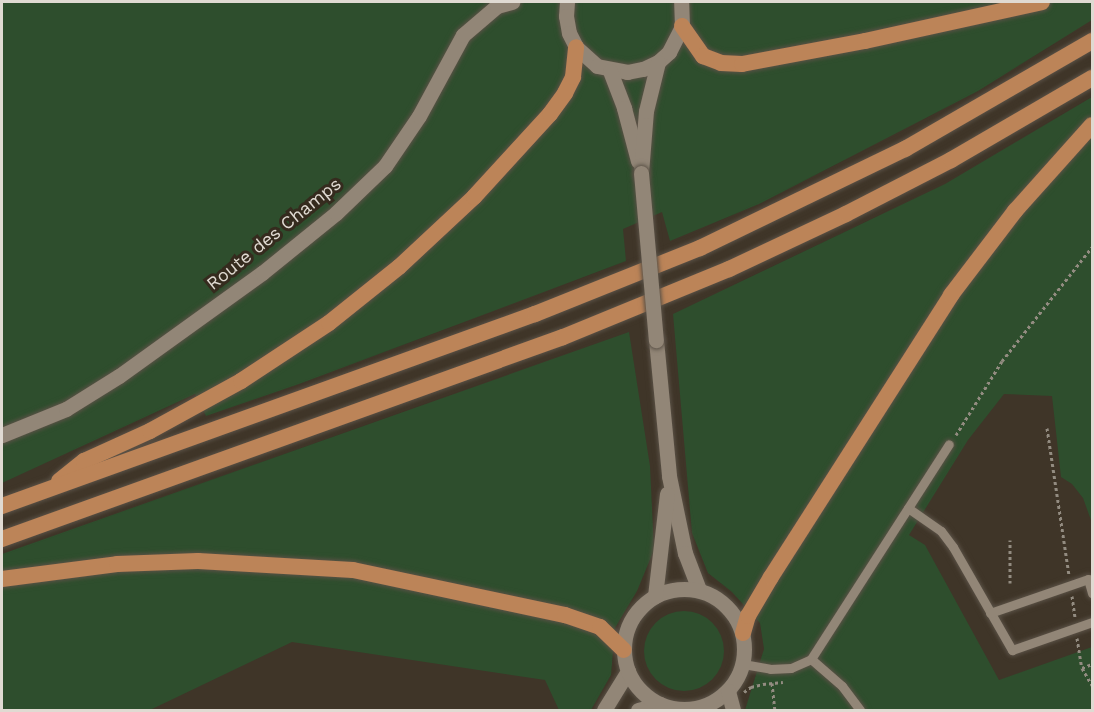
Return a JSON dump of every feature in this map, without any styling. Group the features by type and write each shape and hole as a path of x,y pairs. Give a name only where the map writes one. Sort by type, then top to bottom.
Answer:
{"highway":[{"path":"681,26 703,56 721,63 742,64 865,41 1042,2"},
{"path":"2,506 535,315 700,248 905,149 1092,41"},
{"path":"46,490 84,461 150,431 241,381 321,329 391,274 474,197 550,114 573,77 576,47"},
{"path":"2,539 563,337 729,269 837,219 940,165 1092,78"},
{"path":"743,633 748,616 771,577 951,296 1015,210 1092,125"},
{"path":"2,579 117,564 198,561 353,570 566,615 600,627 624,650"}],"street":[{"name":"Route des Champs","path":"2,435 66,409 119,376 262,273 336,213 385,166 419,116 463,35 497,6 512,2"},
{"path":"567,2 566,16 569,33 576,47 585,58 610,71 635,71 658,62 669,52 681,26 684,4"},
{"path":"641,173 646,111 658,62"},
{"path":"610,71 624,108 641,173 669,476 685,553 699,590"},
{"path":"655,596 663,549 669,476"},
{"path":"733,711 734,693 743,664 743,633 737,618 727,606 714,596 699,590 684,588 655,596 642,605 632,618 624,650 628,671 647,696 660,704 692,710 734,693"},
{"path":"604,711 628,671"},
{"path":"638,711 660,704"}],"lane":[{"path":"743,664 770,669 791,668 811,659 949,444"},
{"path":"908,508 941,531 953,547 1012,650 1092,622"},
{"path":"990,613 1088,579 1092,593"},
{"path":"811,659 842,686 860,711"}],"path":[{"path":"949,444 1002,362 1092,247"},
{"path":"1047,428 1082,668 1092,685"},
{"path":"1010,540 1010,583"},
{"path":"1082,668 1092,664"},
{"path":"770,669 775,711"},
{"path":"734,693 792,678"}],"green space":[{"path":"2,2 1092,2 1092,20 978,91 759,204 670,241 662,212 623,229 626,261 299,384 206,416 195,394 2,483"},
{"path":"1092,97 1092,523 1083,498 1072,484 1061,477 1052,396 1004,394 968,440 909,535 925,545 999,680 1092,647 1092,710 745,710 764,649 760,623 732,592 708,573 692,533 673,314 945,184"},
{"path":"629,332 650,466 654,550 637,591 615,628 611,675 591,710 559,710 545,680 292,642 150,710 2,710 2,554"},
{"path":"676,611 692,611 706,618 717,629 724,643 721,666 706,684 692,691 676,691 662,684 651,673 644,659 644,643 651,629 662,618"}]}
